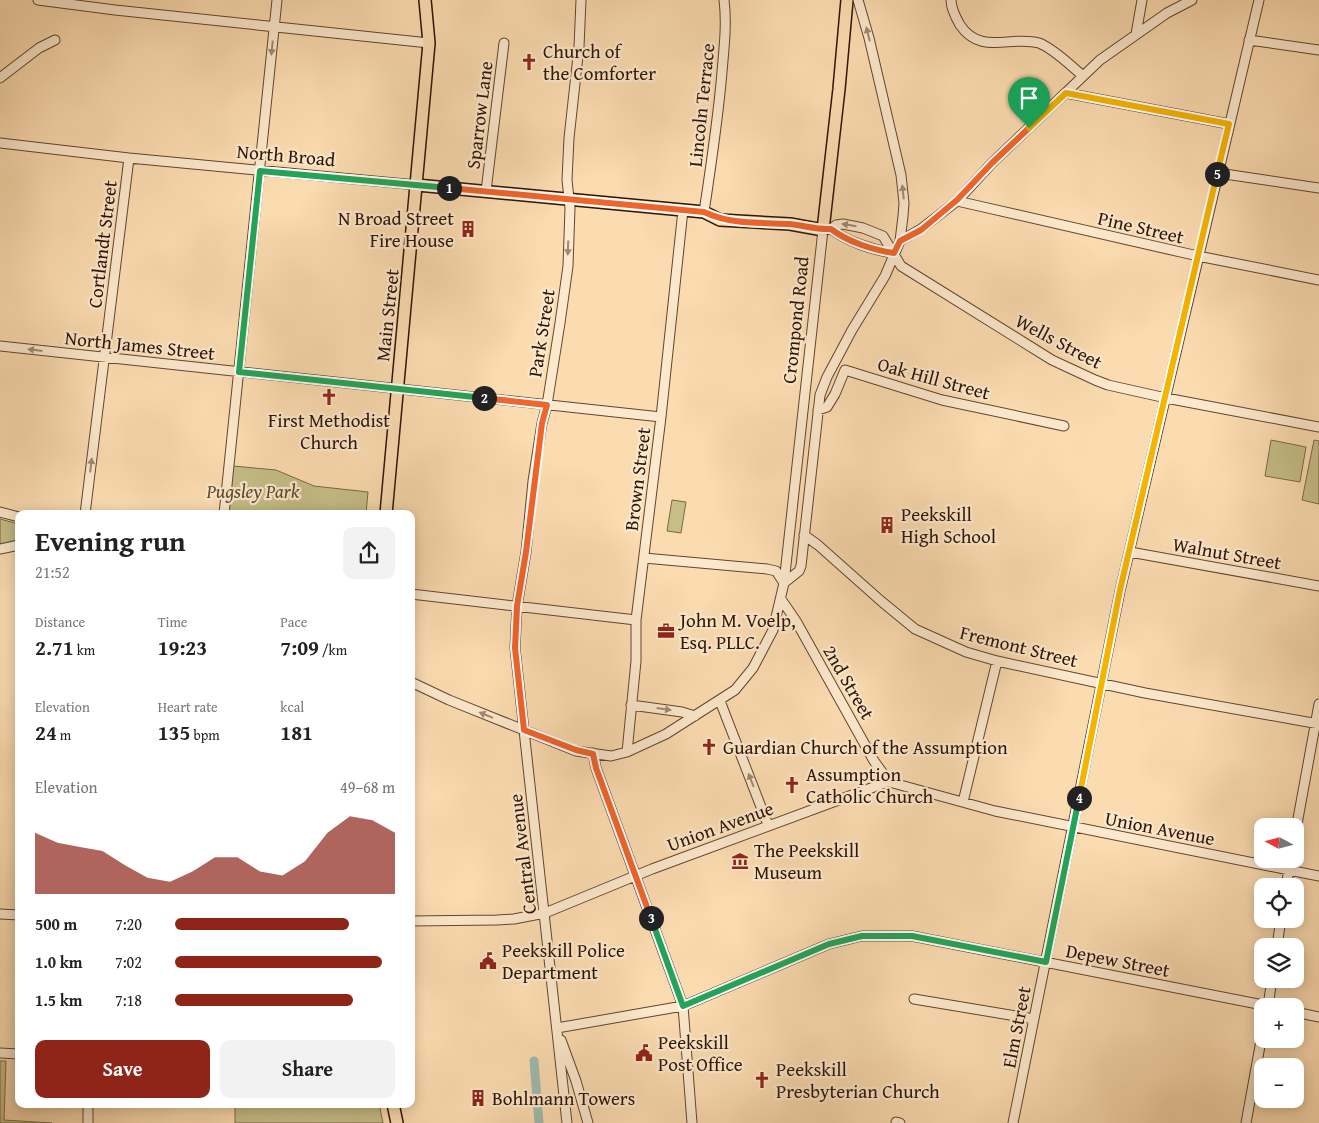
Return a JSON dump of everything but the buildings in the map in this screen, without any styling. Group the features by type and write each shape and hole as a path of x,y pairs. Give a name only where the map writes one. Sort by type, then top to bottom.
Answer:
{"main road":[{"name":"Main Street","path":"386,510 429,43 425,0"},
{"name":"Crompond Road","path":"827,229 847,0"},
{"name":"North Broad","path":"416,185 704,212 720,220 790,224 827,229"},
{"path":"394,1108 397,1123"}],"street":[{"path":"38,0 429,43"},
{"path":"224,510 277,0"},
{"name":"Park Street","path":"524,730 515,648 517,606 526,552 539,442 547,405 568,266 570,208 567,180 569,138 579,47 581,0"},
{"name":"Lincoln Terrace","path":"704,212 718,126 725,37 724,0"},
{"path":"644,558 767,569 776,572 784,583 799,572 820,395 827,377 852,330 885,276 900,241 904,203 901,175 869,38 858,0"},
{"path":"951,0 958,22 966,34 976,41 990,43 1030,42 1039,44 1047,47 1082,75"},
{"path":"1136,34 1142,0"},
{"path":"900,241 921,230 957,200 992,163 1066,93 1082,75 1100,60 1167,13 1192,0"},
{"name":"Elm Street","path":"1013,1123 1130,552 1258,0"},
{"path":"0,78 39,48 56,40"},
{"path":"1249,40 1319,50"},
{"name":"Sparrow Lane","path":"486,191 504,43"},
{"path":"1066,93 1229,124"},
{"name":"North Broad","path":"0,143 129,158 416,185"},
{"name":"Cortlandt Street","path":"86,510 129,158"},
{"path":"1218,173 1319,188"},
{"name":"Pine Street","path":"957,200 1198,256 1319,280"},
{"name":"Brown Street","path":"627,752 636,661 636,620 661,417 682,210"},
{"name":"Wells Street","path":"827,229 842,224 863,228 883,236 901,266 1052,360 1108,385 1319,428"},
{"path":"827,229 880,251 894,253"},
{"name":"Crompond Road","path":"415,684 449,700 576,750 611,756 627,752 666,734 735,690 756,662 773,630 781,599 827,229"},
{"name":"North James Street","path":"0,346 661,417"},
{"name":"Oak Hill Street","path":"818,410 827,407 835,394 845,370 942,400 1064,426"},
{"path":"0,512 15,516"},
{"name":"Fremont Street","path":"804,535 915,629 966,652 997,661 1145,693 1317,724"},
{"path":"0,549 15,546"},
{"name":"Walnut Street","path":"1130,552 1319,586"},
{"path":"415,594 636,620"},
{"name":"2nd Street","path":"781,599 796,621 874,760 890,781"},
{"path":"963,802 997,661"},
{"path":"720,701 768,825"},
{"path":"1298,818 1317,724 1319,704"},
{"path":"631,705 682,712 696,716"},
{"name":"Central Avenue","path":"524,730 567,1123"},
{"path":"593,754 596,768 683,1006 692,1123"},
{"name":"Union Avenue","path":"415,921 514,919 545,913 636,875 890,781 995,811 1319,876"},
{"path":"1288,878 1289,870"},
{"path":"0,914 15,915"},
{"name":"Depew Street","path":"557,1028 683,1006 829,944 862,936 912,936 1254,1003"},
{"path":"914,999 1034,1019"},
{"path":"1304,1014 1319,1016"},
{"path":"557,1028 576,1081 588,1123"},
{"path":"1246,1123 1260,1048"},
{"path":"0,1053 15,1054"},
{"path":"88,1108 88,1123"},
{"path":"896,1122 900,1123"}],"green space":[{"path":"1271,440 1306,447 1300,482 1265,476"},
{"path":"1314,440 1319,441 1319,504 1302,500"},
{"name":"Pugsley Park","path":"233,466 276,470 314,486 368,492 366,510 226,510"},
{"path":"672,500 686,502 681,533 667,531"},
{"path":"0,519 15,523 15,541 0,544"},
{"path":"0,1061 6,1061 4,1120 52,1123 0,1123"},
{"path":"235,1108 380,1108 383,1123 235,1123"}],"waterway":[{"path":"534,1061 539,1123"}],"place":[{"name":"Church of the Comforter","path":"529,62"},
{"name":"N Broad Street Fire House","path":"468,229"},
{"name":"First Methodist Church","path":"329,397"},
{"name":"Peekskill High School","path":"887,525"},
{"name":"John M. Voelp, Esq. PLLC.","path":"666,631"},
{"name":"Guardian Church of the Assumption","path":"709,747"},
{"name":"Assumption Catholic Church","path":"792,785"},
{"name":"The Peekskill Museum","path":"740,861"},
{"name":"Peekskill Police Department","path":"488,961"},
{"name":"Peekskill Post Office","path":"644,1053"},
{"name":"Peekskill Presbyterian Church","path":"762,1080"},
{"name":"Bohlmann Towers","path":"478,1098"}],"route":[{"path":"1066,93 1229,124 1156,443 1120,590 1046,962 912,936 862,936 829,944 683,1006 596,768 593,754 576,750 524,730 515,648 517,606 526,552 533,481 542,423 547,405 239,372 260,171 704,212 720,220 790,224 822,230 831,229 840,236 880,251 894,253 900,241 921,230 957,200 1029,128 1066,93"}]}
